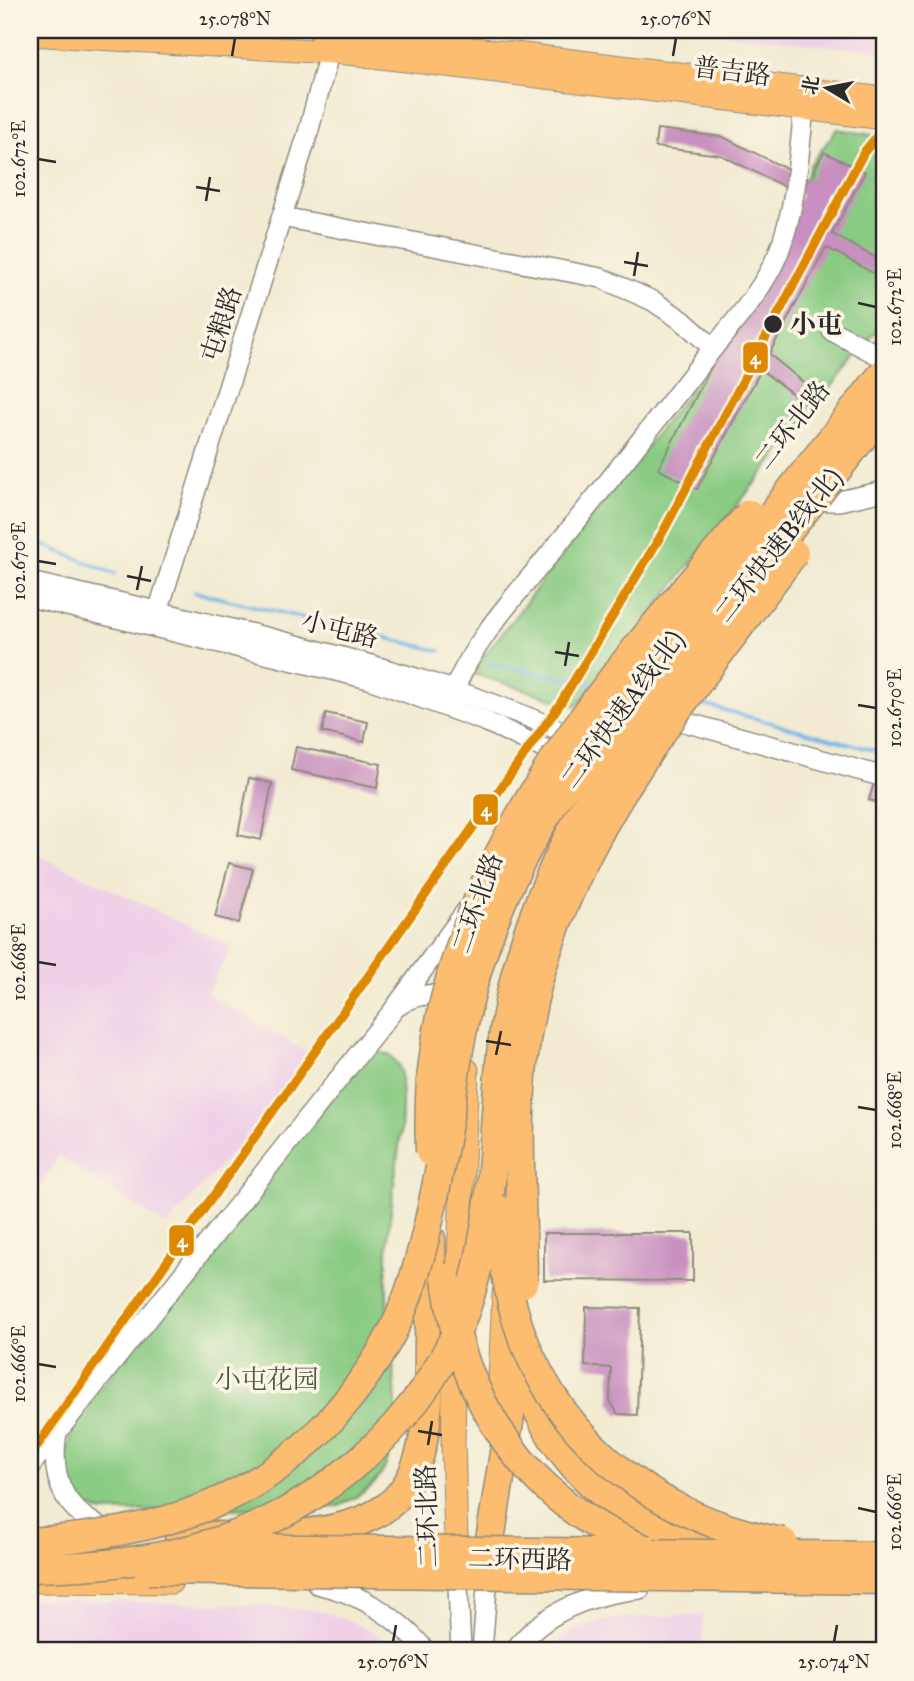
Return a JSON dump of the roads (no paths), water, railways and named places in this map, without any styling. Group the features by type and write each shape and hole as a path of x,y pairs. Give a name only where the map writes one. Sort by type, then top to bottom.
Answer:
{"highway":[{"name":"二环快速A线(北)","path":"452,1094 467,1008 483,953 515,873 544,818 625,700 884,360"},
{"path":"179,1536 311,1531 355,1522 388,1506 403,1488 419,1457 426,1424 433,1061 449,984 467,928 508,834 562,748 632,654 884,360"},
{"name":"二环快速B线(北)","path":"498,1099 504,1030 521,954 552,870 582,811 620,748 652,705 884,410"},
{"path":"490,1539 521,1340 521,1140 524,1056 537,985 562,908 602,823 640,762 884,428"},
{"path":"30,1544 125,1530 209,1507 245,1490 276,1469 328,1423 366,1376 401,1314 429,1218 452,1094"},
{"path":"452,1094 443,1209 449,1303 462,1356 477,1394 498,1430 523,1463 552,1493 586,1519 644,1548 679,1558 745,1569 884,1580"},
{"path":"30,1569 89,1566 154,1558 236,1535 296,1507 339,1477 393,1426 437,1368 461,1322 477,1268 491,1187 498,1099"},
{"path":"498,1099 497,1171 500,1222 511,1297 522,1335 540,1375 582,1435 611,1464 646,1491 710,1524 791,1544 884,1555"},
{"path":"521,1340 524,1372 535,1406 554,1440 580,1473 615,1502 657,1525 681,1534 735,1543"},
{"path":"30,1544 884,1555"},
{"path":"30,1569 884,1580"}],"main road":[{"name":"普吉路","path":"319,30 333,37 884,118"},
{"name":"普吉路","path":"30,34 333,37 884,99"},
{"name":"二环北路","path":"458,1586 453,1382 466,1091 471,1029 483,969 505,899 533,832 584,741 641,661 884,360"},
{"path":"487,1587 498,1416 512,1094 518,1036 529,980 549,915 579,844 626,761 884,428"},
{"name":"二环西路","path":"30,1534 884,1545"},
{"name":"二环西路","path":"30,1581 884,1592"}],"street":[{"name":"屯粮路","path":"158,611 308,133 333,37"},
{"path":"455,688 464,665 493,625 763,285 789,218 804,107"},
{"path":"282,217 601,278 653,301 683,321 713,348"},
{"path":"832,331 884,360"},
{"path":"827,501 884,491"},
{"name":"小屯路","path":"30,582 380,666 455,688 538,720 626,761"},
{"name":"小屯路","path":"30,597 369,679 487,722 613,783"},
{"path":"659,715 884,777"},
{"path":"30,1466 392,1012 569,764"},
{"path":"392,1012 413,997 427,994 440,996 462,1009 469,1018 471,1029"},
{"path":"57,1432 55,1469 67,1500 93,1524 123,1535"},
{"path":"317,1584 351,1594 380,1609 426,1651"},
{"path":"458,1586 461,1651"},
{"path":"482,1651 487,1587"},
{"path":"514,1651 541,1623 568,1606 601,1595 640,1589"}],"waterway":[{"path":"30,543 49,547 115,574"},
{"path":"195,592 441,651"},
{"path":"489,663 593,684"},
{"path":"697,703 884,753"}],"place":[{"name":"小屯","path":"773,324"}],"park label":[{"name":"小屯花园","path":"267,1379"}]}
